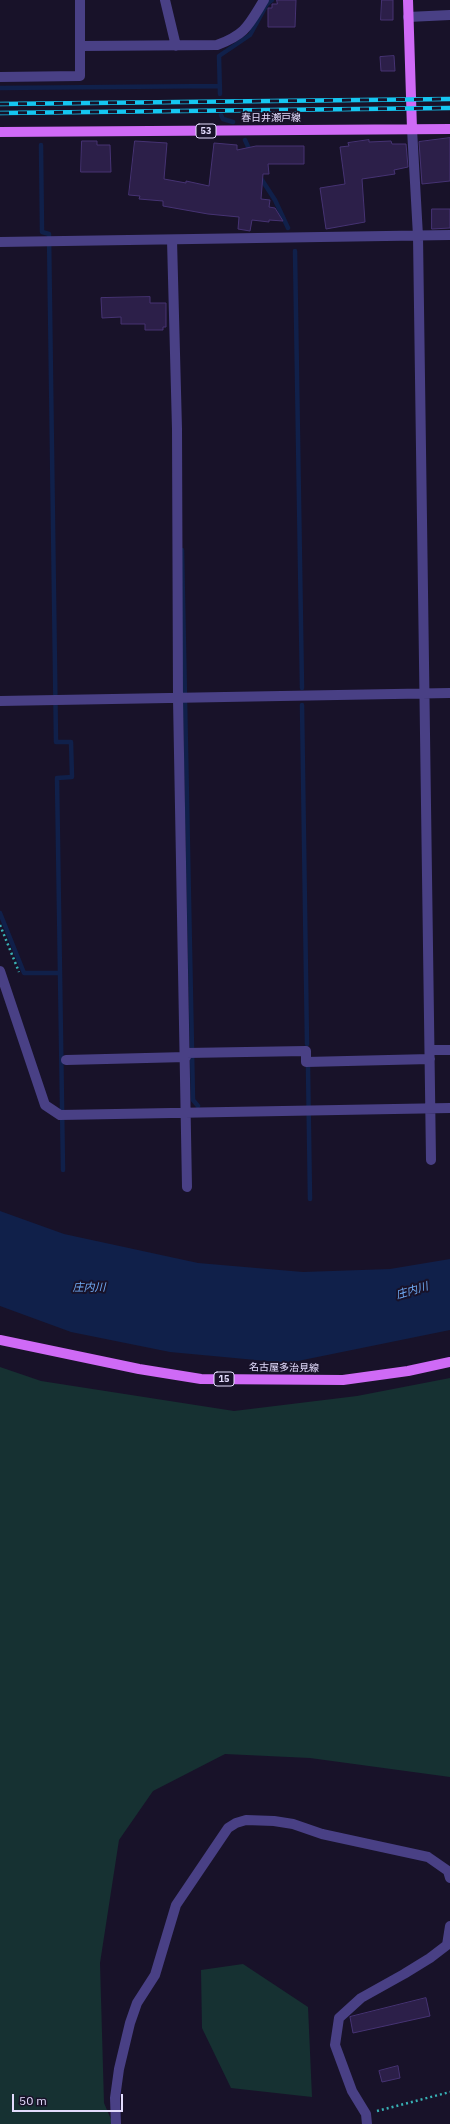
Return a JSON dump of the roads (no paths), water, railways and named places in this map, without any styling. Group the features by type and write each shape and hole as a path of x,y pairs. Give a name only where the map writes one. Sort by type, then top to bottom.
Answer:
{"main road":[{"path":"408,0 412,130"},
{"name":"春日井瀬戸線","path":"0,132 450,129"},
{"name":"名古屋多治見線","path":"0,1340 139,1369 201,1379 343,1380 408,1371 450,1362"}],"street":[{"path":"0,77 80,76 80,0"},
{"path":"165,0 176,46"},
{"path":"81,46 217,45 236,38 247,28 264,0"},
{"path":"408,17 450,15"},
{"path":"412,130 418,236 431,1160"},
{"path":"0,242 450,235"},
{"path":"172,240 177,429 178,699 186,1055 187,1187"},
{"path":"0,701 450,693"},
{"path":"0,971 4,992 45,1105 60,1115 450,1108"},
{"path":"66,1060 306,1052 306,1062 430,1055 450,1050"},
{"path":"116,2124 115,2098 119,2069 130,2023 138,2003 155,1975 176,1905 228,1828 236,1822 246,1820 274,1821 293,1824 322,1834 428,1857 448,1871 450,1878"},
{"path":"367,2119 345,2077 335,2045 340,2018 361,1998 411,1970 446,1945 450,1926"}],"water":[{"name":"庄内川","path":"0,1211 64,1234 198,1263 303,1272 390,1269 450,1259 450,1330 288,1363 170,1352 71,1332 0,1306"}],"waterway":[{"path":"220,94 219,56 250,35 267,4 272,0"},
{"path":"0,88 220,86"},
{"path":"221,115 223,119 233,122"},
{"path":"245,140 251,153"},
{"path":"41,145 42,232 49,234 56,742 71,742 72,777 57,778 63,1170"},
{"path":"260,177 275,200 288,228"},
{"path":"295,251 302,688"},
{"path":"182,550 193,1100 198,1106"},
{"path":"302,705 307,1044"},
{"path":"0,913 24,973 60,973"},
{"path":"308,1067 310,1199"}],"railway":[{"path":"0,104 450,99"},
{"path":"0,113 450,108"}]}
